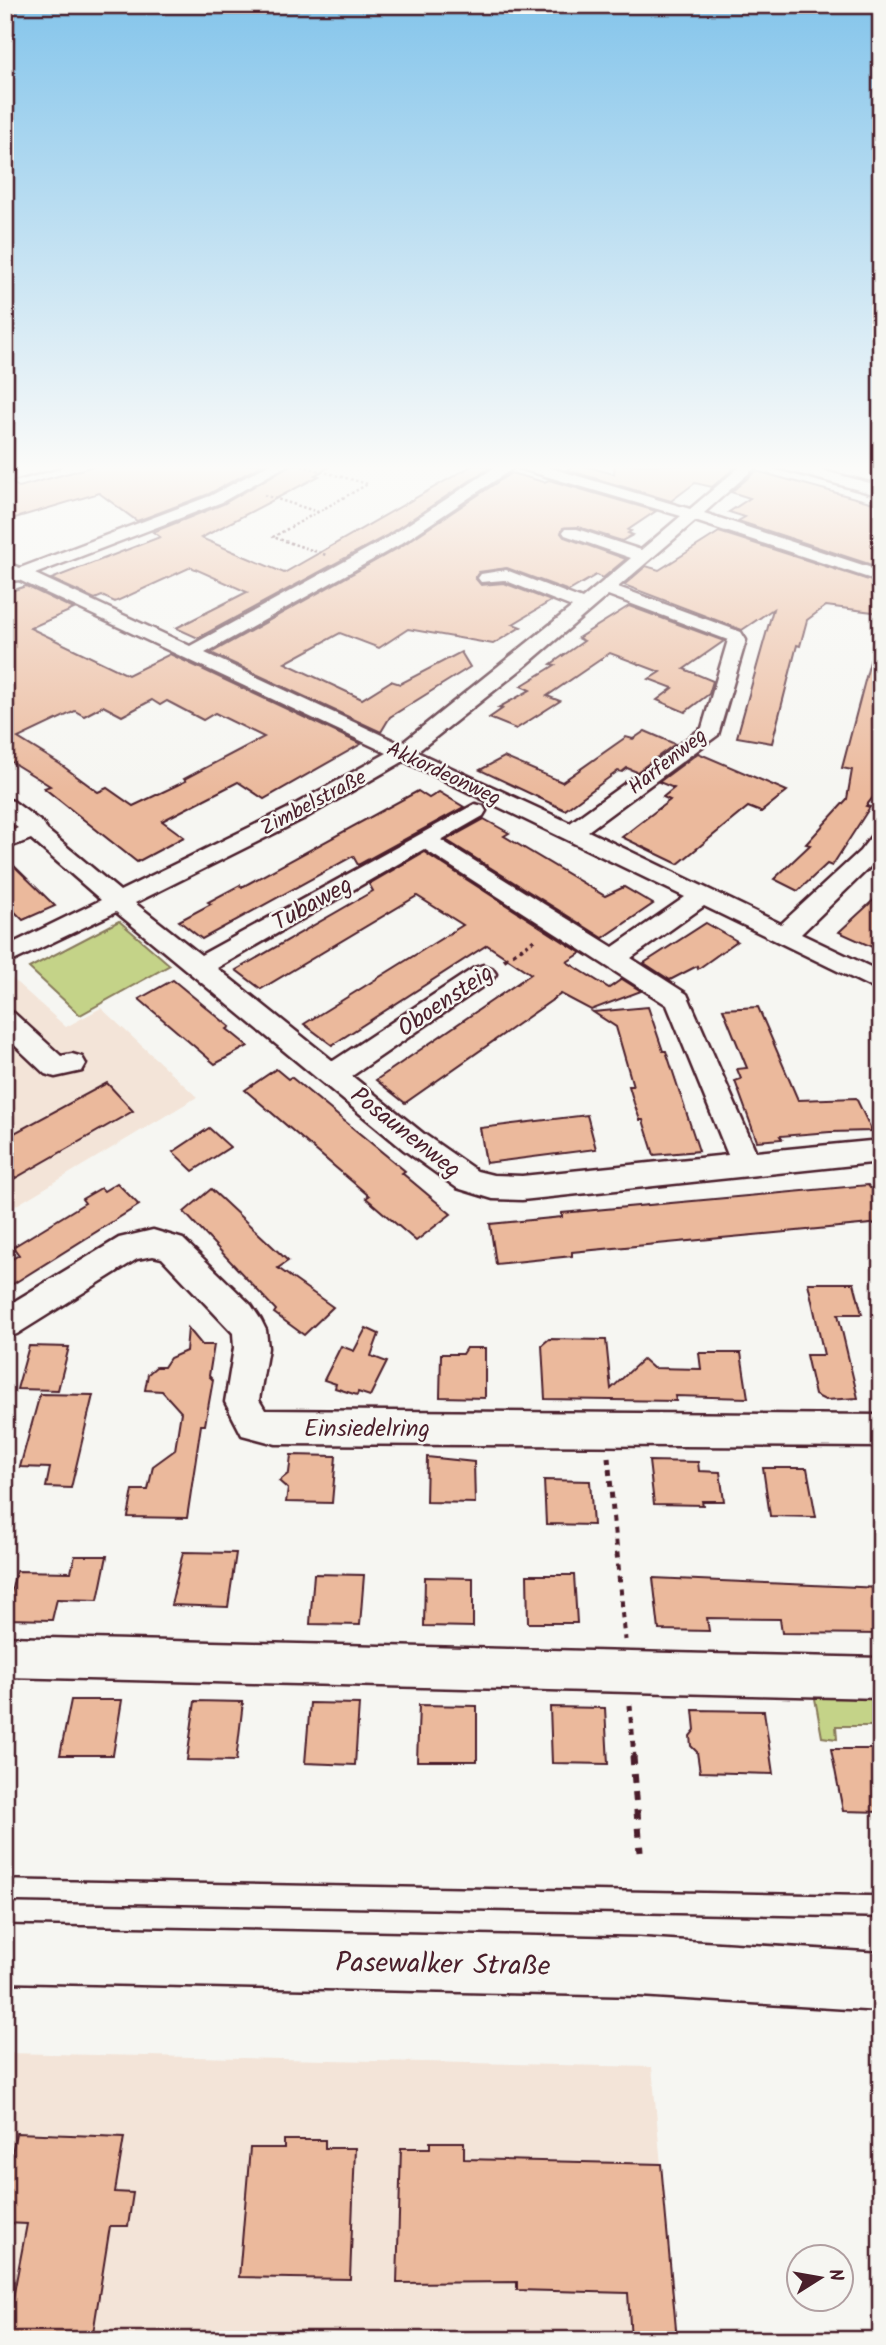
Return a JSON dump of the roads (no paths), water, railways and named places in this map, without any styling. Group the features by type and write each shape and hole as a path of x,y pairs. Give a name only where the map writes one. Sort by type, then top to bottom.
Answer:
{"main road":[{"name":"Pasewalker Straße","path":"5,1954 639,1968 881,1982"}],"street":[{"name":"Akkordeonweg","path":"11,573 572,832 881,983"},
{"path":"189,654 338,573"},
{"name":"Zimbelstraße","path":"5,957 295,814 401,754 624,573"},
{"path":"487,578 506,575 585,606"},
{"name":"Harfenweg","path":"572,832 710,731 737,640 734,636 607,589"},
{"name":"Posaunenweg","path":"5,806 414,1142 468,1180 493,1186 522,1188 881,1151"},
{"name":"Tubaweg","path":"199,967 475,811"},
{"path":"5,842 36,829"},
{"path":"785,935 868,856 881,839"},
{"path":"425,840 678,1000 747,1165"},
{"path":"613,959 703,895"},
{"name":"Oboensteig","path":"333,1075 483,974"},
{"path":"5,1020 55,1067 72,1065"},
{"name":"Einsiedelring","path":"5,1324 130,1247 153,1243 172,1248 240,1315 249,1330 251,1348 242,1402 254,1424 276,1428 881,1431"},
{"path":"5,1657 881,1678"}],"tram line":[{"path":"5,1879 881,1895"},
{"path":"5,1902 881,1918"}]}
